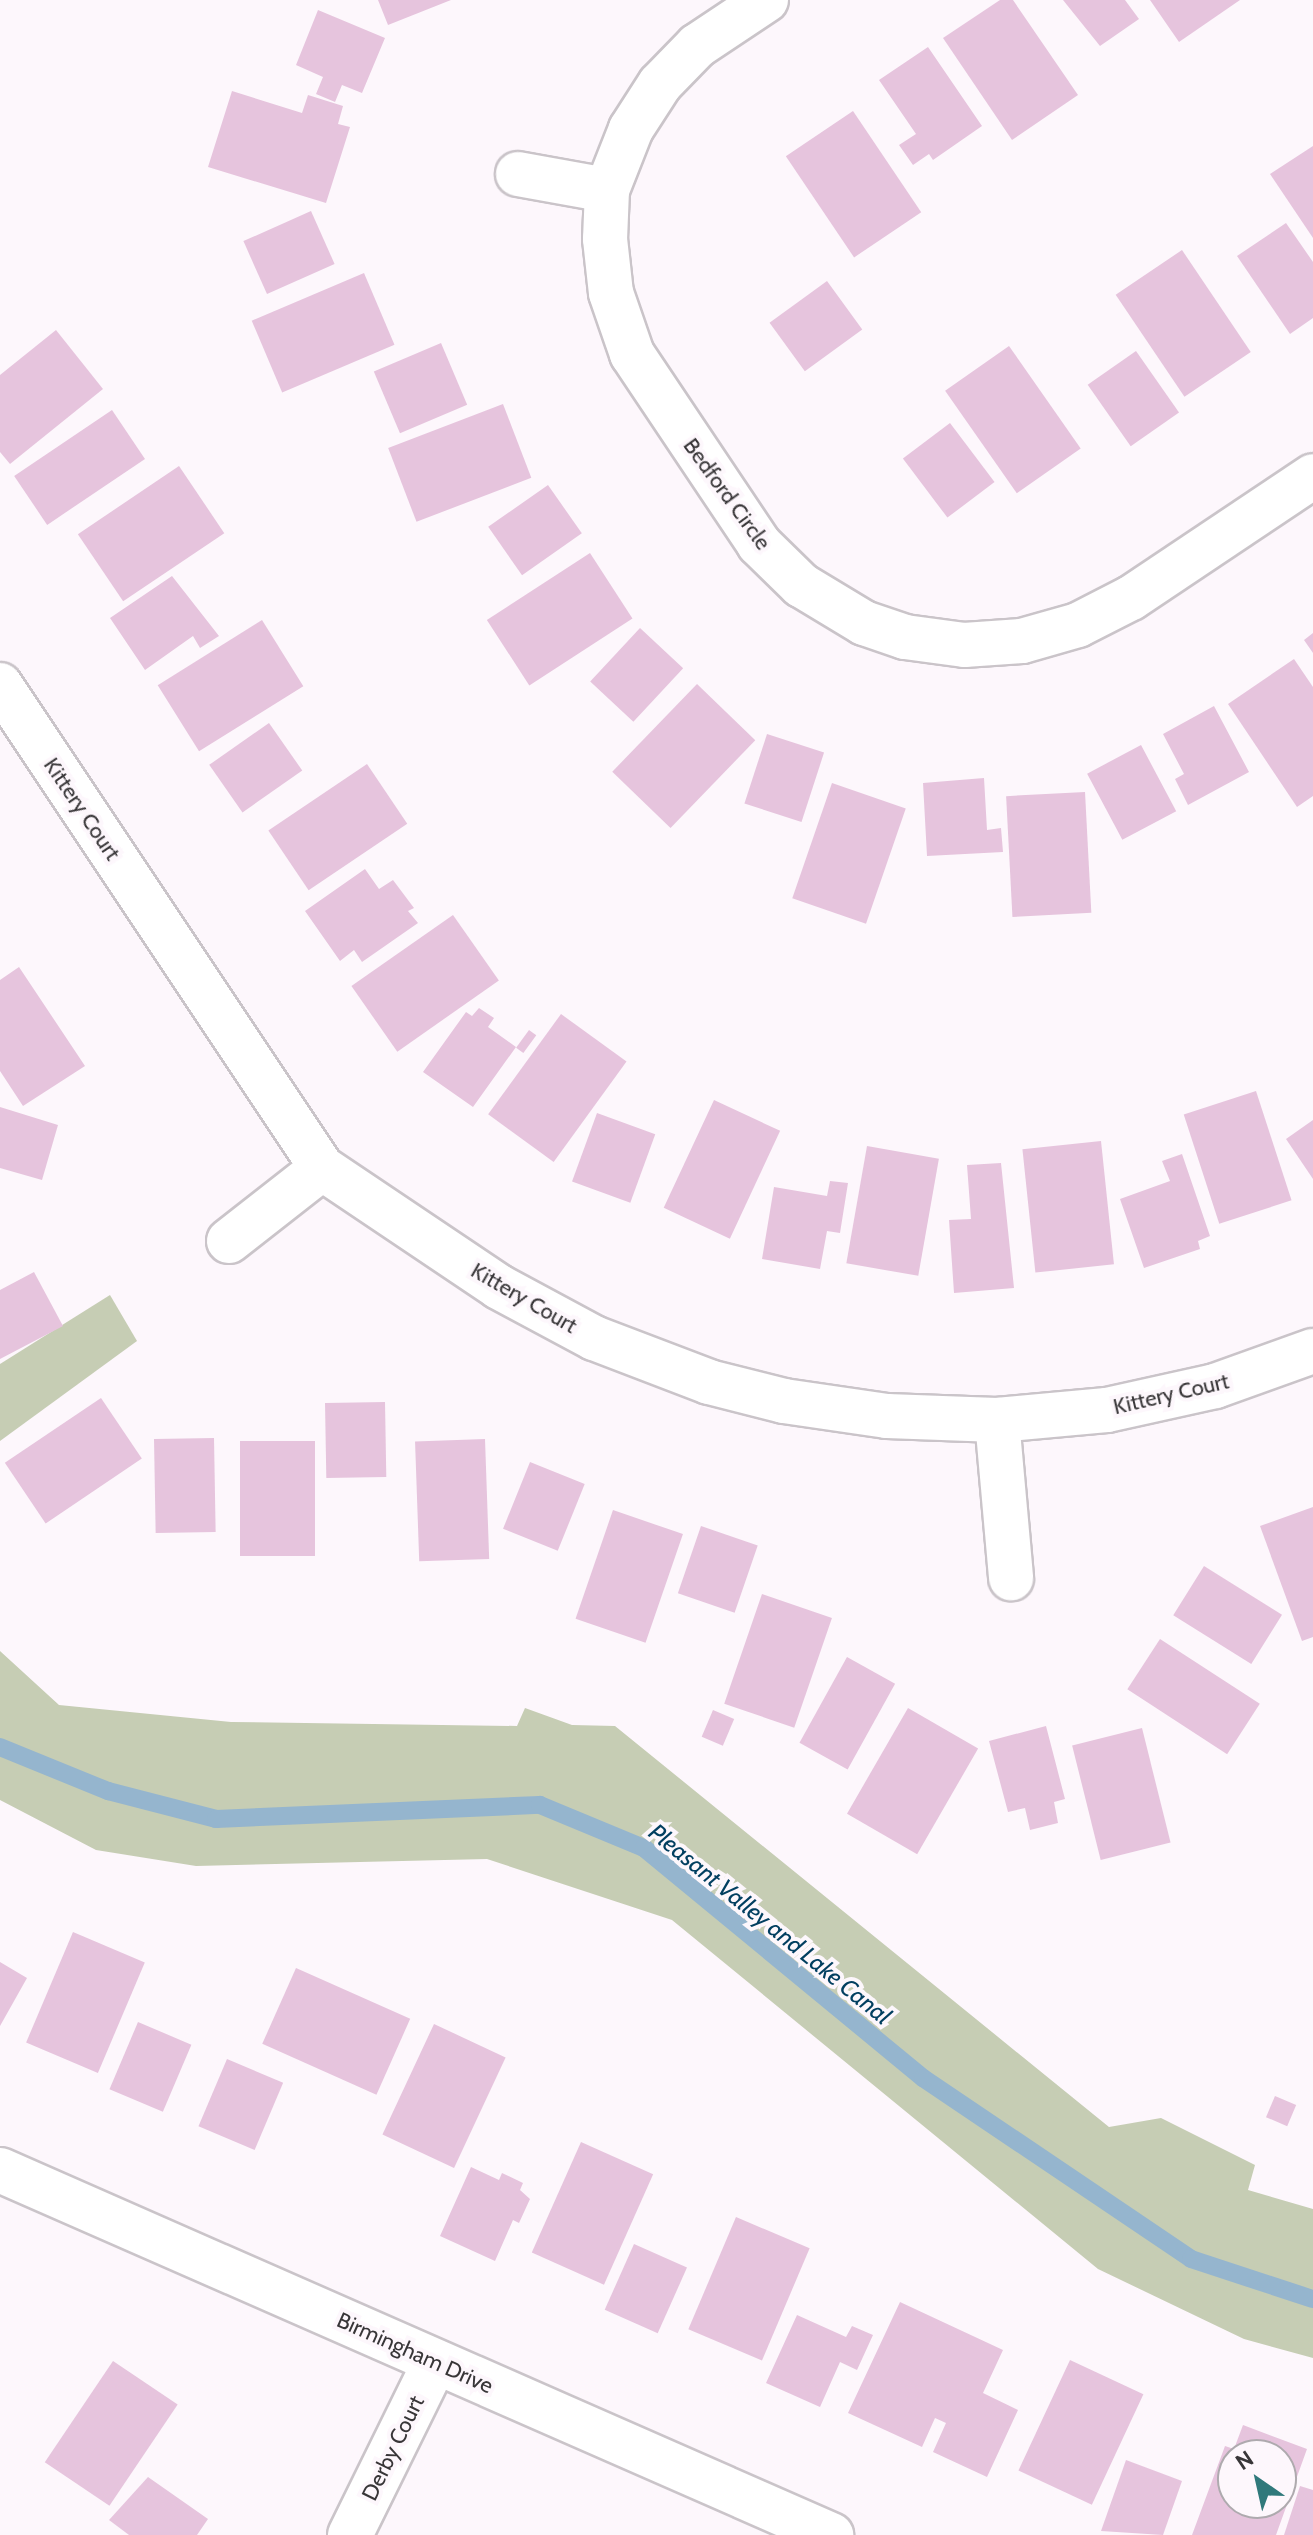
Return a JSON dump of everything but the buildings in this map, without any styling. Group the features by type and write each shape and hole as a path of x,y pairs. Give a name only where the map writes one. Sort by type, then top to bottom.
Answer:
{"street":[{"name":"Bedford Circle","path":"766,0 697,46 660,84 631,129 607,190 611,293 632,354 759,544 801,585 864,623 905,637 964,645 1022,641 1078,625 1131,598 1313,476"},
{"path":"518,174 607,190"},
{"name":"Kittery Court","path":"0,685 322,1168 499,1287 594,1338 709,1382 784,1401 887,1416 997,1420 1107,1410 1215,1386 1313,1351"},
{"path":"229,1241 322,1168"},
{"path":"997,1420 1011,1578"},
{"name":"Birmingham Drive","path":"0,2170 831,2535"},
{"name":"Derby Court","path":"350,2535 435,2362"}],"green space":[{"path":"110,1295 137,1341 0,1441 0,1364"},
{"path":"0,1651 59,1705 231,1722 517,1726 525,1708 572,1725 615,1726 1109,2127 1161,2118 1255,2165 1248,2190 1313,2209 1313,2358 1244,2339 1098,2269 672,1920 487,1859 196,1866 96,1850 0,1800"}],"waterway":[{"name":"Pleasant Valley and Lake Canal","path":"0,1747 108,1791 216,1819 540,1805 644,1848 923,2078 1191,2259 1313,2299"}]}
